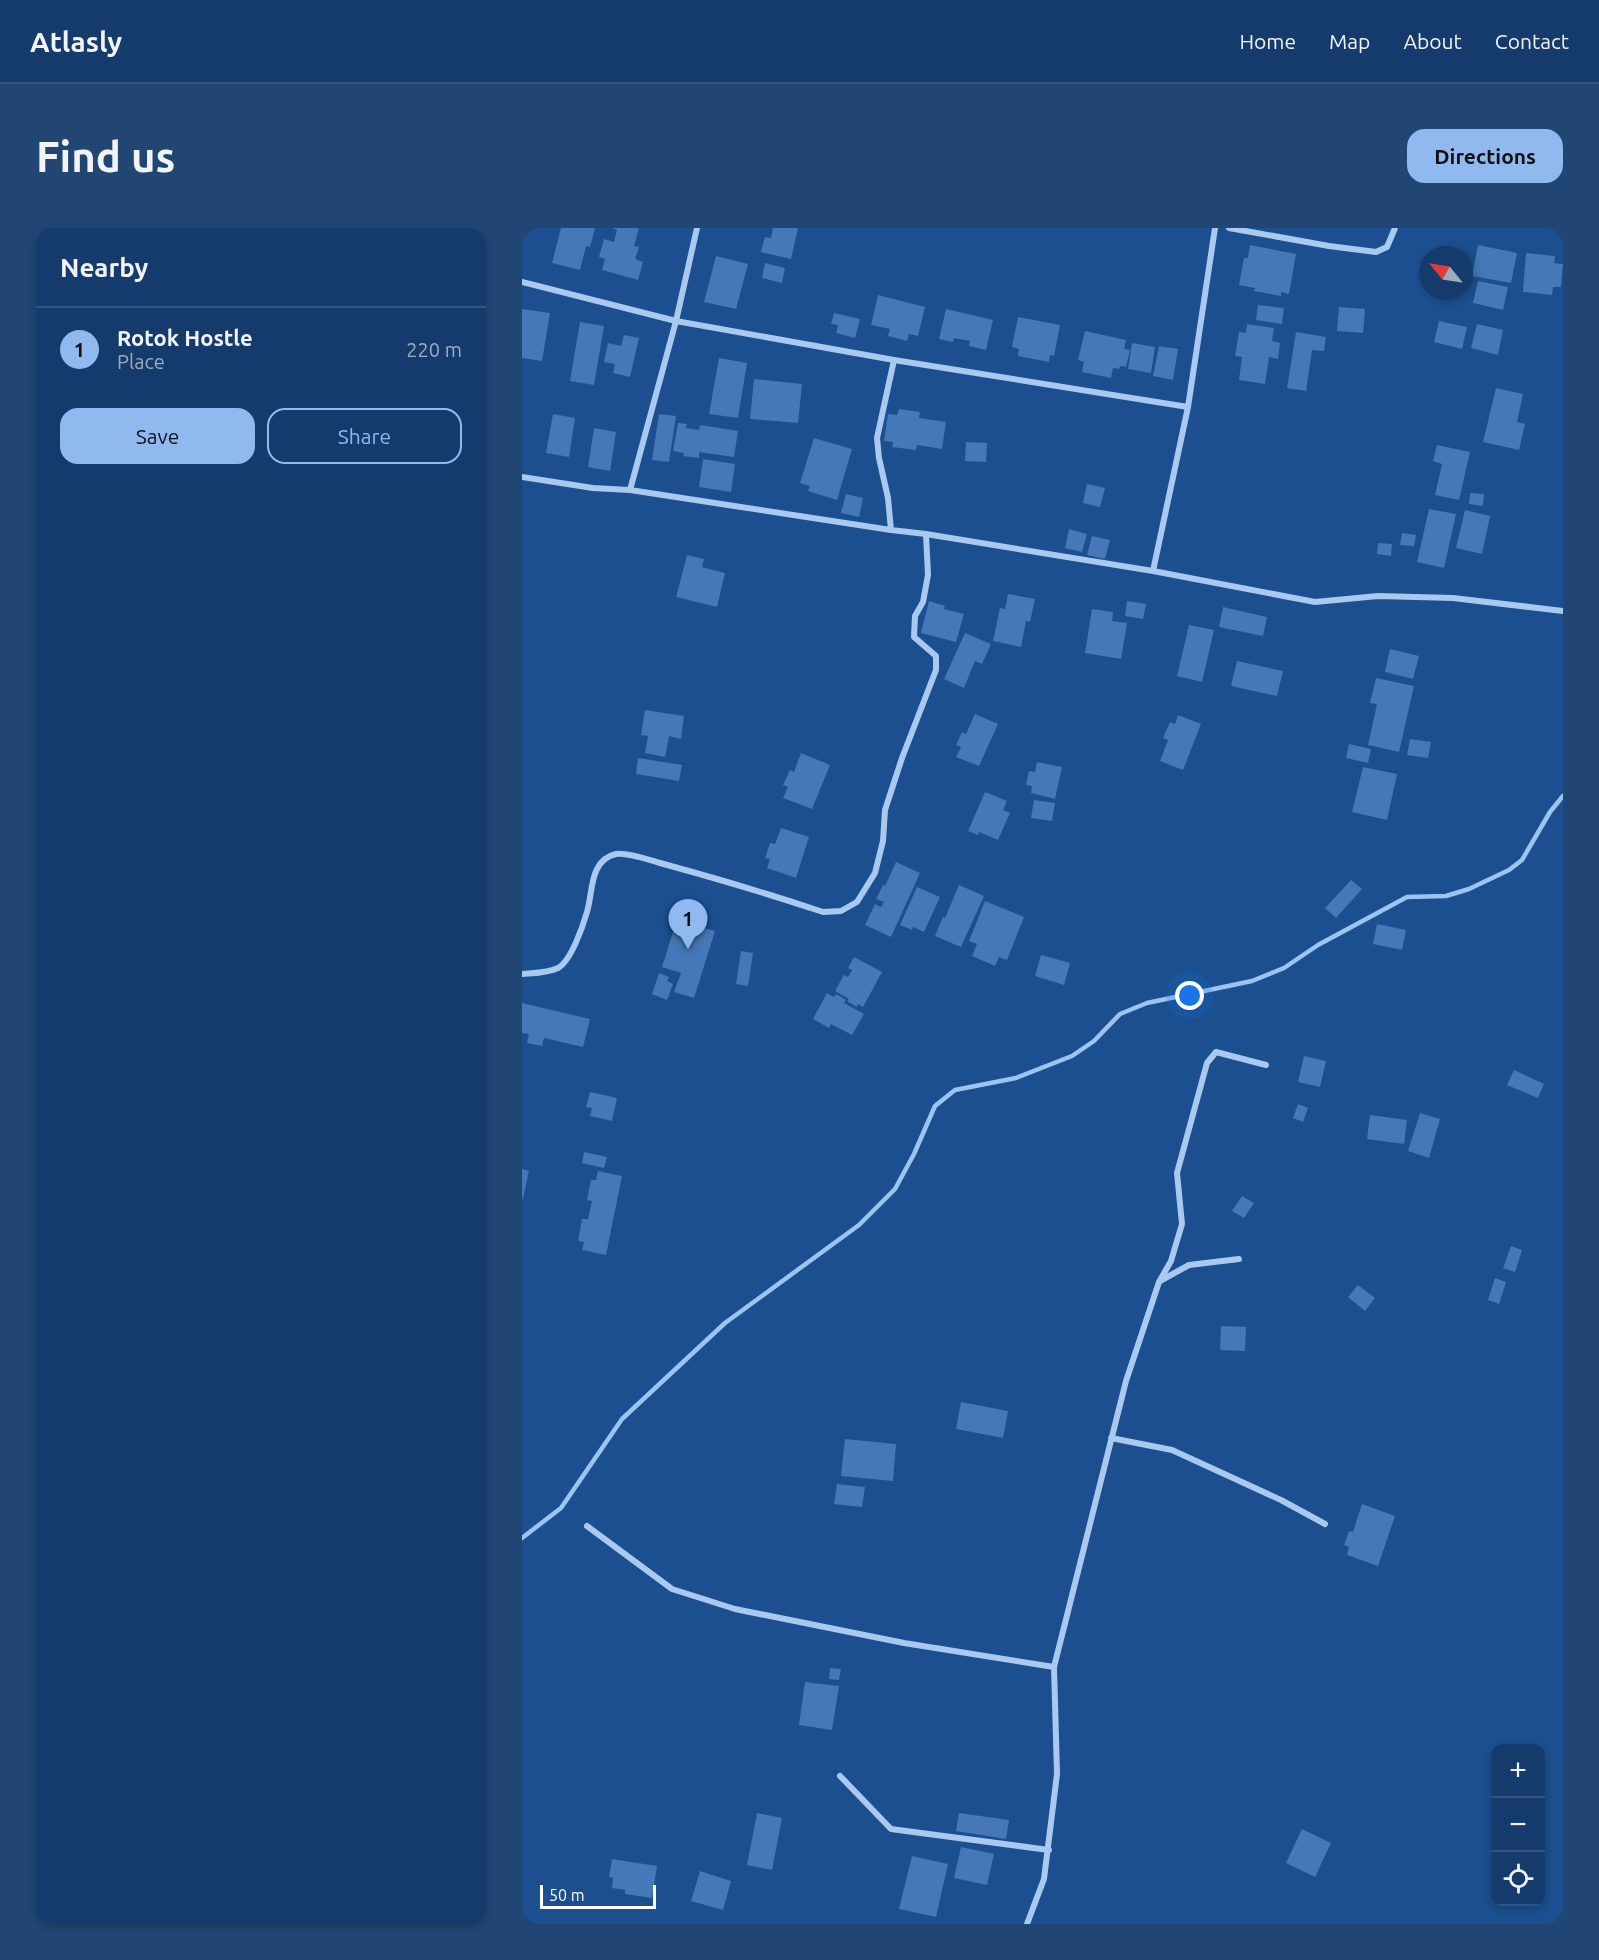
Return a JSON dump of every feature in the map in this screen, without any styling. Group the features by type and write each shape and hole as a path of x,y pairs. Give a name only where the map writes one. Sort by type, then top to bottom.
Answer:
{"street":[{"path":"630,490 676,321 697,228"},
{"path":"1153,571 1188,407 1215,228"},
{"path":"1229,228 1376,252 1387,247 1395,228"},
{"path":"522,282 676,321 894,360 1188,407"},
{"path":"891,530 888,498 877,438 894,360"},
{"path":"522,477 593,488 630,490 926,534 1153,571 1315,602 1378,596 1442,598 1563,611"},
{"path":"522,974 559,968 570,955 588,911 593,877 601,862 616,854 634,856 708,876 823,912 841,911 857,902 875,873 883,841 885,810 902,758 936,670 936,656 914,637 915,616 923,602 928,575 926,534"},
{"path":"1027,1924 1044,1879 1057,1774 1054,1667 1126,1381 1159,1282 1171,1261 1182,1224 1177,1173 1208,1062 1216,1052 1266,1065"},
{"path":"1159,1282 1189,1265 1239,1259"},
{"path":"1111,1438 1172,1450 1281,1500 1325,1524"},
{"path":"587,1526 672,1589 735,1609 904,1643 1054,1667"},
{"path":"840,1776 891,1829 1049,1850"}],"building":[{"path":"561,228 595,228 590,247 586,246 580,270 552,263"},
{"path":"612,228 639,228 634,246 639,247 635,259 643,262 638,280 602,270 605,259 599,257 604,239 614,242 617,230"},
{"path":"773,228 798,228 791,259 761,252 765,237 771,238"},
{"path":"1250,245 1296,254 1289,294 1281,292 1281,296 1254,291 1255,288 1239,285 1244,258 1248,258"},
{"path":"1478,245 1517,253 1511,283 1473,276"},
{"path":"1526,253 1555,256 1554,263 1563,264 1561,287 1553,287 1552,295 1523,292"},
{"path":"716,256 748,264 736,309 704,302"},
{"path":"765,263 785,268 782,283 762,278"},
{"path":"1478,281 1508,287 1503,310 1473,303"},
{"path":"878,295 925,307 918,336 909,334 907,341 888,336 890,329 871,325"},
{"path":"1258,305 1284,308 1282,324 1256,320"},
{"path":"1339,307 1365,309 1363,333 1337,331"},
{"path":"522,309 550,313 542,361 522,358"},
{"path":"946,309 993,320 986,350 969,346 970,341 954,338 953,342 939,339"},
{"path":"834,313 860,319 855,338 836,333 838,325 831,324"},
{"path":"1018,317 1060,325 1054,356 1050,355 1049,362 1018,356 1019,349 1012,347"},
{"path":"1439,321 1467,327 1462,349 1434,342"},
{"path":"580,322 604,326 594,385 570,381"},
{"path":"1247,324 1274,328 1272,341 1280,343 1278,359 1269,357 1265,384 1239,380 1242,357 1235,356 1239,332 1246,333"},
{"path":"1477,324 1503,330 1498,355 1471,348"},
{"path":"1085,331 1126,340 1124,349 1130,350 1126,367 1113,368 1111,378 1082,372 1084,362 1078,360"},
{"path":"1296,332 1326,337 1324,351 1312,350 1306,391 1287,388"},
{"path":"624,335 639,338 630,377 613,373 615,364 604,362 608,343 621,346"},
{"path":"1132,343 1155,347 1151,373 1128,369"},
{"path":"1159,346 1178,349 1173,380 1153,376"},
{"path":"719,358 747,363 738,418 709,414"},
{"path":"754,379 802,384 798,423 750,419"},
{"path":"1496,388 1523,394 1517,422 1525,424 1519,450 1483,442"},
{"path":"899,409 920,412 919,418 946,422 942,449 917,445 916,450 892,447 893,442 884,441 888,414 897,415"},
{"path":"553,414 575,418 569,457 546,453"},
{"path":"659,414 676,416 669,462 652,460"},
{"path":"678,423 687,424 686,428 699,430 700,425 738,431 734,457 699,452 699,458 683,456 684,453 673,451"},
{"path":"594,428 616,432 610,471 588,467"},
{"path":"814,438 852,449 837,500 808,491 810,486 800,483"},
{"path":"966,442 987,443 986,462 965,461"},
{"path":"1437,445 1470,452 1459,500 1435,495 1442,464 1433,461"},
{"path":"703,459 735,464 731,492 699,487"},
{"path":"1087,484 1105,488 1100,507 1083,503"},
{"path":"1470,493 1484,494 1483,506 1469,504"},
{"path":"846,494 863,498 859,517 841,513"},
{"path":"1429,509 1456,514 1444,568 1417,562"},
{"path":"1465,510 1490,516 1482,554 1456,548"},
{"path":"1069,529 1087,534 1082,552 1065,548"},
{"path":"1402,533 1416,535 1414,546 1400,545"},
{"path":"1092,536 1110,540 1105,559 1087,555"},
{"path":"1378,543 1392,544 1391,556 1377,554"},
{"path":"687,555 704,559 702,567 725,573 717,607 676,597"},
{"path":"1008,594 1035,599 1030,622 1026,621 1021,647 993,641 1000,608 1005,609"},
{"path":"929,601 945,606 944,609 964,614 956,642 921,633"},
{"path":"1127,601 1146,604 1143,619 1125,616"},
{"path":"1223,607 1267,617 1263,636 1219,627"},
{"path":"1092,609 1113,612 1112,621 1127,623 1121,659 1085,653"},
{"path":"1189,625 1214,630 1202,682 1177,676"},
{"path":"965,633 991,644 982,664 975,661 964,688 944,679"},
{"path":"1390,649 1419,656 1413,679 1385,672"},
{"path":"1237,661 1283,671 1277,696 1231,686"},
{"path":"1376,678 1414,686 1399,752 1368,745 1377,704 1370,703"},
{"path":"645,710 684,716 681,739 669,736 665,757 645,753 648,736 641,735"},
{"path":"975,714 998,724 979,766 956,757 961,747 956,745 962,732 966,734"},
{"path":"1178,715 1201,724 1183,770 1160,761 1168,740 1163,738 1170,722 1175,724"},
{"path":"1410,739 1431,742 1428,758 1407,755"},
{"path":"1349,744 1371,749 1368,763 1346,758"},
{"path":"801,753 830,765 812,809 783,798 788,787 783,785 790,770 794,772"},
{"path":"638,758 682,765 679,781 636,774"},
{"path":"1037,762 1062,767 1055,799 1031,793 1032,786 1026,785 1029,771 1035,772"},
{"path":"1363,767 1397,774 1387,820 1352,812"},
{"path":"985,792 1007,801 1003,810 1010,813 998,840 979,832 978,835 968,831"},
{"path":"1034,800 1055,803 1052,821 1031,818"},
{"path":"781,828 809,837 796,878 767,868 770,859 765,858 770,843 775,844"},
{"path":"896,862 920,873 891,937 865,925 875,904 881,907 884,902 876,899"},
{"path":"1351,880 1362,889 1336,918 1325,908"},
{"path":"959,885 984,896 961,947 935,936"},
{"path":"917,887 940,897 924,932 900,925"},
{"path":"985,901 1024,917 1007,960 999,957 995,966 972,956 977,944 969,941"},
{"path":"682,904 705,911 700,927 715,931 694,998 674,992 681,973 662,967"},
{"path":"1377,924 1406,930 1402,950 1373,944"},
{"path":"741,951 753,953 748,986 736,984"},
{"path":"1041,955 1070,963 1064,985 1035,976"},
{"path":"854,957 882,972 863,1007 858,1004 857,1007 835,991 844,975 848,977 852,970 848,968"},
{"path":"659,973 669,977 667,981 673,984 667,1000 652,994"},
{"path":"827,993 834,997 836,994 846,1000 844,1003 864,1014 852,1035 831,1024 829,1028 813,1019"},
{"path":"522,1003 590,1019 583,1047 544,1038 542,1046 527,1043 529,1034 522,1033"},
{"path":"1304,1056 1326,1061 1320,1087 1298,1082"},
{"path":"1514,1070 1544,1084 1538,1098 1507,1085"},
{"path":"590,1092 617,1098 612,1121 590,1116 592,1108 586,1107"},
{"path":"1298,1104 1308,1108 1303,1122 1293,1118"},
{"path":"1420,1113 1440,1119 1429,1158 1408,1151"},
{"path":"1370,1115 1407,1120 1404,1144 1367,1139"},
{"path":"584,1152 607,1157 604,1168 582,1163"},
{"path":"522,1169 529,1171 523,1199 522,1199"},
{"path":"598,1171 622,1176 606,1255 582,1250 584,1242 578,1241 582,1219 588,1219 592,1201 587,1200 591,1180 596,1180"},
{"path":"1242,1196 1254,1203 1244,1218 1232,1211"},
{"path":"1511,1246 1522,1250 1515,1272 1503,1268"},
{"path":"1495,1278 1506,1282 1499,1304 1488,1300"},
{"path":"1358,1285 1375,1298 1365,1311 1348,1297"},
{"path":"1221,1326 1246,1327 1245,1351 1220,1350"},
{"path":"961,1402 1008,1411 1003,1438 956,1429"},
{"path":"845,1439 896,1444 893,1481 841,1476"},
{"path":"837,1484 865,1487 862,1507 834,1504"},
{"path":"1362,1504 1395,1516 1378,1566 1347,1555 1349,1547 1344,1545 1349,1531 1353,1532"},
{"path":"830,1668 841,1669 839,1680 829,1679"},
{"path":"805,1682 839,1686 832,1730 799,1725"},
{"path":"757,1813 782,1818 772,1870 747,1865"},
{"path":"959,1813 1009,1820 1006,1839 956,1831"},
{"path":"1302,1829 1331,1843 1315,1877 1286,1863"},
{"path":"961,1847 994,1854 987,1885 954,1878"},
{"path":"912,1856 948,1864 936,1917 899,1909"},
{"path":"612,1859 657,1866 652,1898 625,1894 625,1890 612,1888 613,1878 609,1877"},
{"path":"700,1871 731,1881 723,1910 691,1901"}],"waterway":[{"path":"522,1538 561,1508 622,1419 725,1323 859,1225 895,1189 914,1154 935,1106 955,1090 1016,1078 1072,1056 1094,1041 1120,1014 1147,1003 1252,981 1284,968 1318,945 1407,897 1446,896 1469,889 1509,870 1522,860 1550,812 1563,796"}],"place":[{"name":"Rotok Hostle","path":"688,949"}]}
